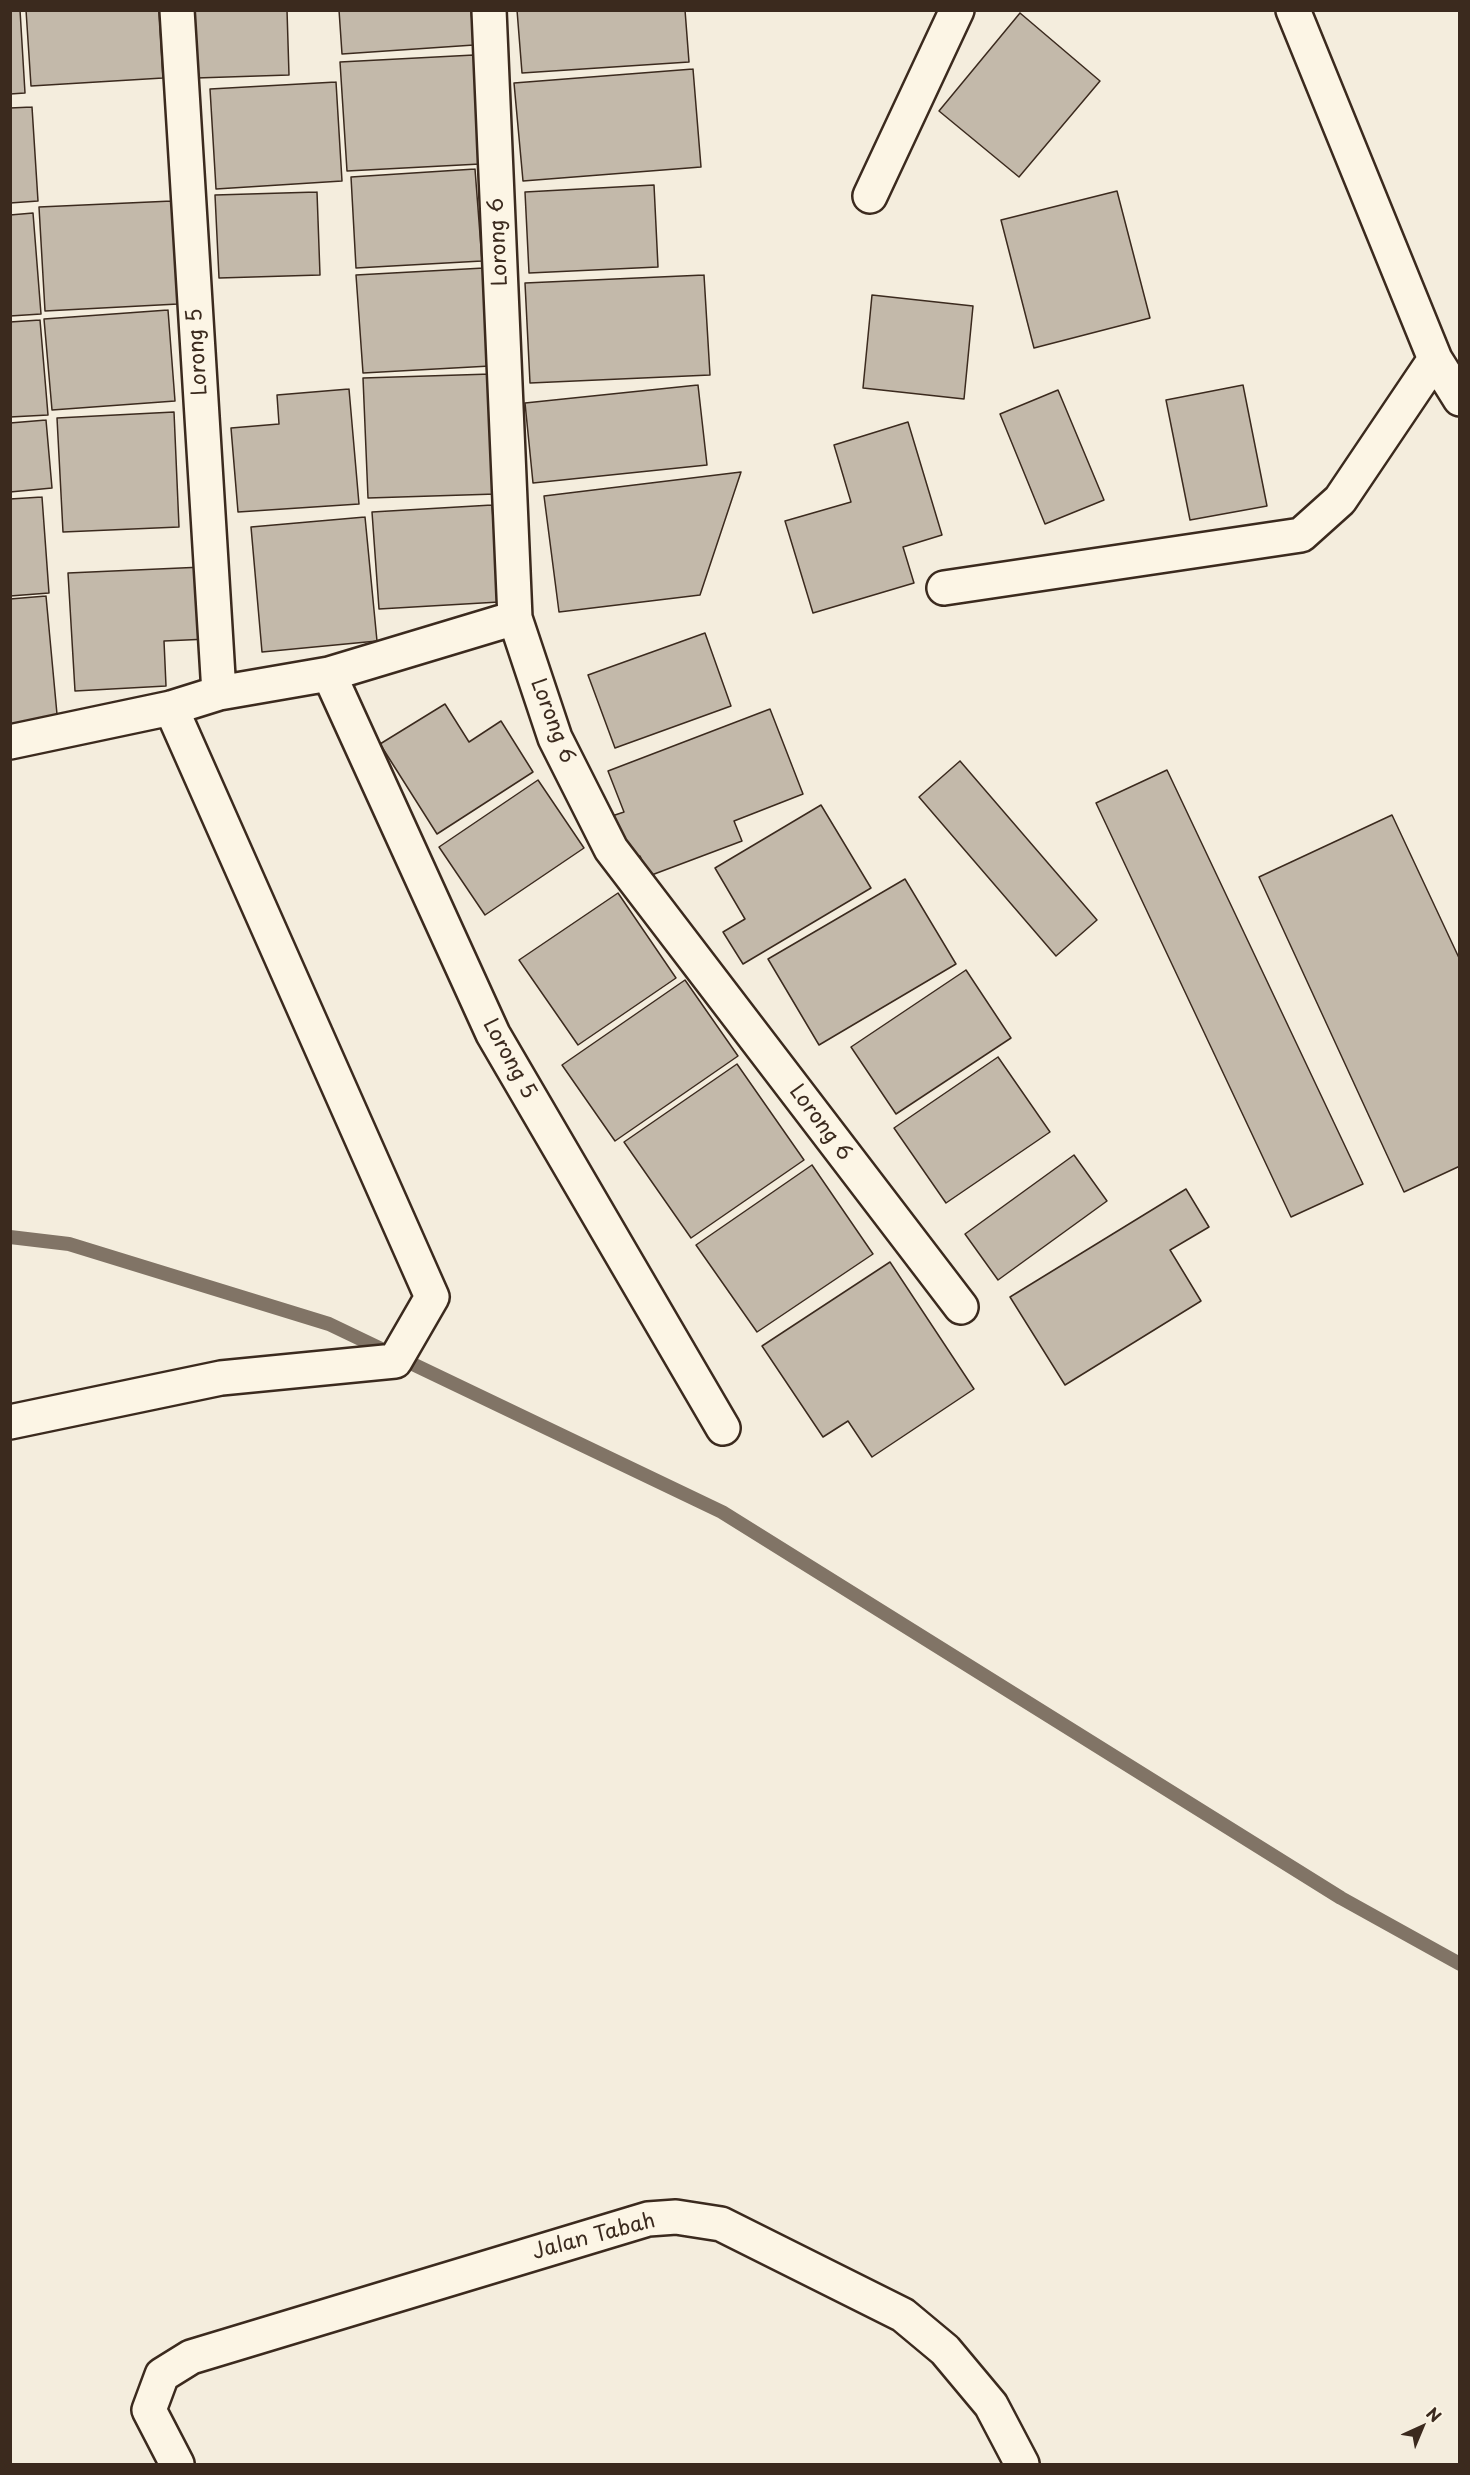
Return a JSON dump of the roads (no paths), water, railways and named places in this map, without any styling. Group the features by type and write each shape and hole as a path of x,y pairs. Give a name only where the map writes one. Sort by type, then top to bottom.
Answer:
{"street":[{"name":"Lorong 5","path":"177,10 219,693"},
{"name":"Lorong 6","path":"489,10 515,618 555,738 611,849 961,1307"},
{"path":"870,195 957,10"},
{"path":"1293,10 1436,359 1460,399"},
{"path":"944,588 1301,535 1340,500 1436,359"},
{"path":"10,742 171,708 219,693 329,674 515,618"},
{"name":"Lorong 5","path":"329,674 493,1034 723,1428"},
{"path":"10,1422 222,1378 395,1361 432,1297 171,708"},
{"name":"Jalan Tabah","path":"177,2464 149,2410 162,2375 191,2357 648,2219 676,2217 721,2224 903,2314 945,2350 991,2405 1022,2464"}],"waterway":[{"path":"10,1237 69,1244 329,1324 722,1512 1341,1898 1460,1964"}]}
